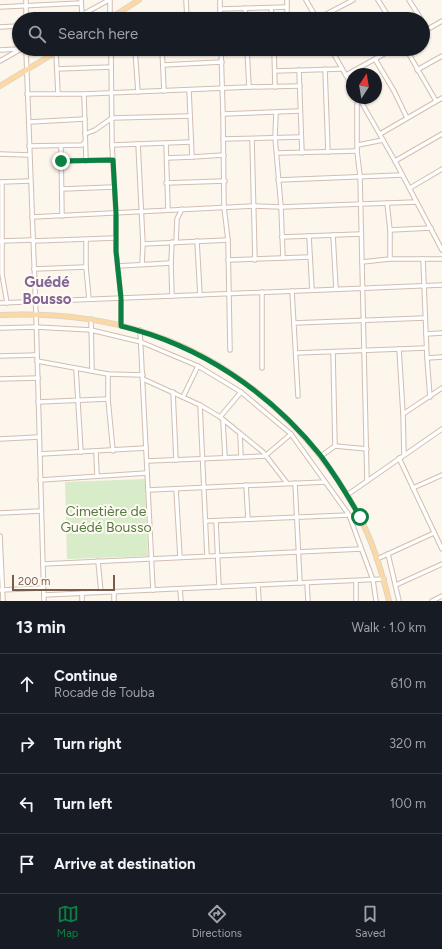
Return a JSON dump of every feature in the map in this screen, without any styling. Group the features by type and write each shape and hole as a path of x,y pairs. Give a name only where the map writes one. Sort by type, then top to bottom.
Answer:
{"main road":[{"path":"120,12 139,0"},
{"path":"0,86 49,56"},
{"path":"0,315 36,315 91,319 140,330 182,347 233,375 266,399 285,416 321,456 347,494 360,517 377,559 384,579 389,601"}],"street":[{"path":"26,0 26,12"},
{"path":"86,12 110,0 110,12"},
{"path":"186,0 187,12"},
{"path":"220,0 220,9 287,7"},
{"path":"287,0 287,12"},
{"path":"306,0 313,12"},
{"path":"329,12 353,0"},
{"path":"378,0 385,12"},
{"path":"409,0 417,12"},
{"path":"0,7 26,6 58,2 81,2 82,12"},
{"path":"245,8 245,12"},
{"path":"271,8 271,12"},
{"path":"430,28 442,21"},
{"path":"0,27 12,26"},
{"path":"0,50 12,49"},
{"path":"0,61 12,54"},
{"path":"26,56 30,181 36,301 44,601"},
{"path":"58,56 58,94"},
{"path":"111,56 112,145 116,238 121,298 121,326"},
{"path":"135,56 138,92"},
{"path":"162,56 164,91"},
{"path":"222,56 224,114 224,207 228,240 230,350"},
{"path":"247,56 249,87"},
{"path":"274,56 275,87"},
{"path":"335,56 346,75"},
{"path":"359,68 380,56"},
{"path":"410,56 436,101"},
{"path":"417,70 442,56"},
{"path":"375,59 394,91 407,118"},
{"path":"163,65 222,62"},
{"path":"58,69 112,67"},
{"path":"274,71 342,69"},
{"path":"299,70 302,153"},
{"path":"325,70 328,152"},
{"path":"27,94 84,94 300,86"},
{"path":"189,90 192,157"},
{"path":"84,94 84,143 86,161"},
{"path":"380,134 436,101 442,100"},
{"path":"357,104 364,320 367,481"},
{"path":"362,104 410,188 442,250"},
{"path":"224,114 300,111"},
{"path":"276,113 278,180 281,207 283,258"},
{"path":"85,134 95,130 112,118 190,116"},
{"path":"29,122 85,119"},
{"path":"395,161 442,134"},
{"path":"223,139 301,137"},
{"path":"252,139 255,260"},
{"path":"358,145 383,140"},
{"path":"112,145 191,142"},
{"path":"29,146 82,145 84,143"},
{"path":"166,143 168,210"},
{"path":"138,144 143,244 142,264"},
{"path":"61,146 62,216"},
{"path":"277,153 358,151"},
{"path":"0,154 29,155"},
{"path":"167,158 224,155"},
{"path":"61,161 113,160"},
{"path":"410,188 442,169"},
{"path":"278,180 402,175"},
{"path":"7,303 1,274 1,182 30,181"},
{"path":"166,183 225,181"},
{"path":"62,189 114,187"},
{"path":"32,217 224,207 281,207 416,202"},
{"path":"387,203 390,230 390,259"},
{"path":"172,296 171,263 177,219 182,209"},
{"path":"390,230 431,228"},
{"path":"282,237 361,234"},
{"path":"333,235 336,289"},
{"path":"309,236 312,290"},
{"path":"1,241 86,240 116,238"},
{"path":"86,240 86,267 89,299"},
{"path":"143,244 228,240"},
{"path":"197,241 200,295"},
{"path":"228,260 310,257"},
{"path":"362,262 390,259 442,259"},
{"path":"423,259 426,348 430,397"},
{"path":"118,266 171,263"},
{"path":"34,269 86,267"},
{"path":"0,303 442,285"},
{"path":"292,291 298,396"},
{"path":"262,292 262,368"},
{"path":"294,323 425,318"},
{"path":"91,319 92,371"},
{"path":"0,328 36,327 91,330 141,342 198,366 241,392 291,434 349,515 373,580 376,601"},
{"path":"140,330 153,590"},
{"path":"426,334 442,334"},
{"path":"296,353 426,348"},
{"path":"400,349 404,414 404,455"},
{"path":"333,352 334,446"},
{"path":"0,356 37,355"},
{"path":"427,358 442,357"},
{"path":"37,361 108,374 143,377 200,404 220,417 263,452 287,483"},
{"path":"183,397 198,366"},
{"path":"76,369 81,452"},
{"path":"108,374 108,399 113,451"},
{"path":"0,379 38,378"},
{"path":"404,414 442,388"},
{"path":"173,392 176,460"},
{"path":"220,417 241,392"},
{"path":"38,402 108,399"},
{"path":"200,404 207,556"},
{"path":"224,421 225,457"},
{"path":"347,494 442,429"},
{"path":"240,434 241,456"},
{"path":"147,461 265,456 291,434"},
{"path":"0,439 39,437"},
{"path":"321,456 334,446 367,449"},
{"path":"40,454 146,448"},
{"path":"96,452 97,476"},
{"path":"399,458 442,549"},
{"path":"40,480 148,473"},
{"path":"413,488 442,475"},
{"path":"148,490 325,482"},
{"path":"295,483 300,583"},
{"path":"246,485 248,519"},
{"path":"176,488 180,557"},
{"path":"0,513 41,512"},
{"path":"206,521 349,515"},
{"path":"216,521 219,587"},
{"path":"377,559 434,533"},
{"path":"0,536 1,590 3,601"},
{"path":"43,564 361,549"},
{"path":"388,554 399,601"},
{"path":"98,561 101,592"},
{"path":"396,585 442,564"},
{"path":"44,595 384,579"},
{"path":"356,581 356,601"},
{"path":"307,583 308,601"},
{"path":"258,585 259,601"},
{"path":"1,590 43,588"},
{"path":"180,589 181,601"},
{"path":"114,592 114,601"},
{"path":"82,593 82,601"},
{"path":"432,601 442,596"}],"green space":[{"name":"Cimetière de Guédé Bousso","path":"145,479 148,556 67,559 65,482"}],"district":[{"name":"Guédé Bousso","path":"47,290"}],"route":[{"path":"61,161 113,160 116,213 116,251 121,298 121,326 148,333 200,356 233,375 266,399 300,431 321,456 347,494 360,517"}]}
